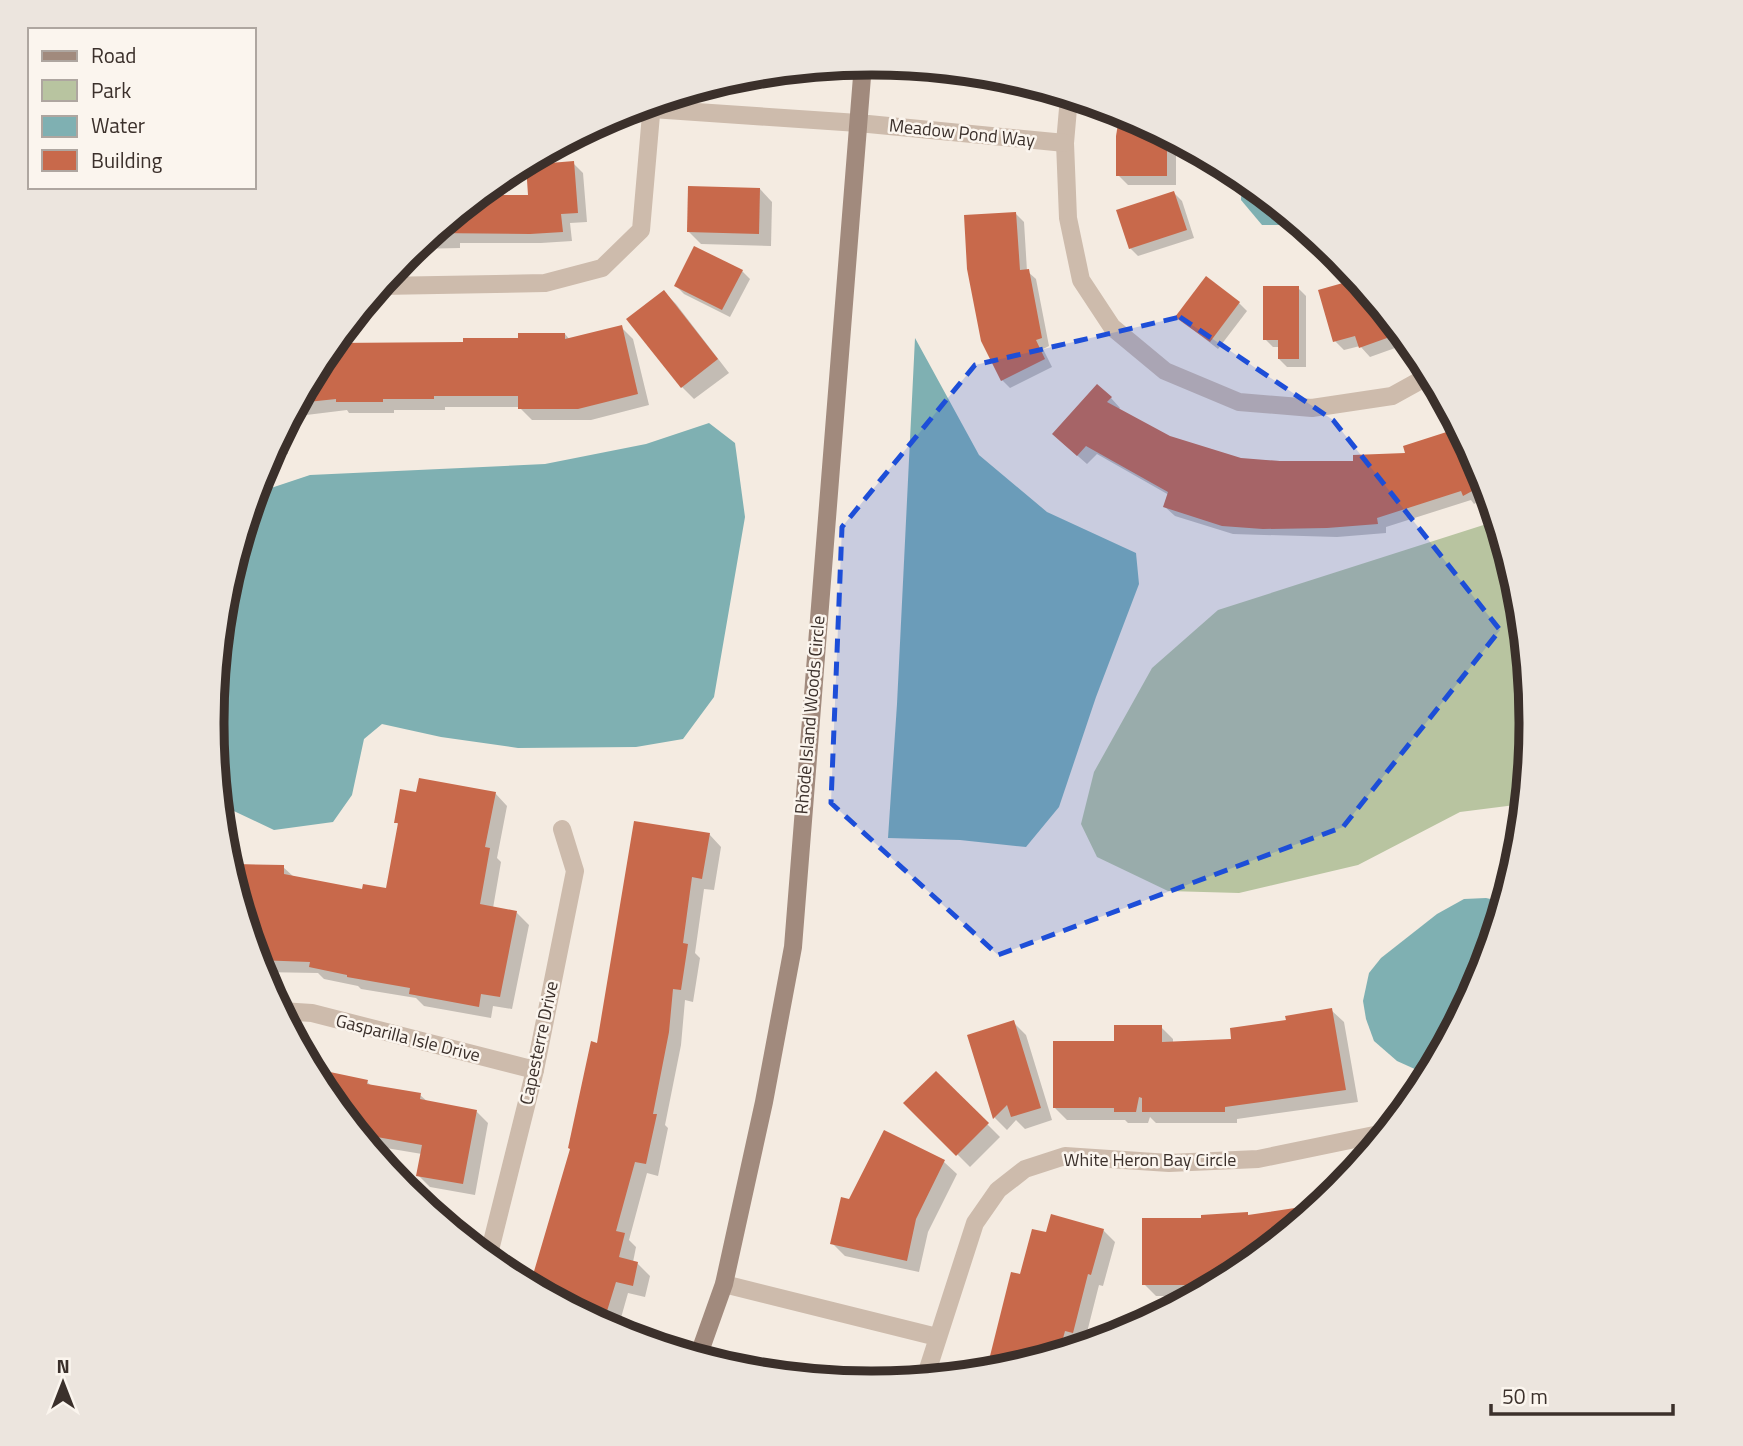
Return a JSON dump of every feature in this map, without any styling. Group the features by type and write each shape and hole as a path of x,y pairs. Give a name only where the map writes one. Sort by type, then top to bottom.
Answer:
{"street":[{"name":"Rhode Island Woods Circle","path":"701,1348 724,1284 764,1102 793,947 862,75"},
{"path":"1068,106 1065,144 1068,218 1081,280 1112,327 1166,371 1239,402 1312,408 1392,396 1421,380"},
{"name":"Meadow Pond Way","path":"671,108 1065,144"},
{"path":"394,286 545,283 602,268 641,230 651,115"},
{"name":"Capesterre Drive","path":"491,1247 535,1070 575,871 562,829"},
{"name":"Gasparilla Isle Drive","path":"292,1012 312,1013 535,1070"},
{"name":"White Heron Bay Circle","path":"928,1368 975,1223 998,1190 1025,1169 1065,1156 1169,1163 1258,1159 1370,1136"},
{"path":"724,1284 937,1337"}],"highlighted area":[{"path":"1180,317 1333,420 1500,630 1343,827 998,955 831,803 842,527 975,365"}],"green space":[{"path":"1488,524 1507,597 1514,638 1519,723 1514,805 1460,812 1358,865 1239,893 1168,891 1097,857 1081,824 1094,772 1152,668 1218,610"}],"water":[{"path":"1241,191 1286,225 1262,225 1241,200"},
{"path":"915,338 979,455 1047,512 1136,553 1139,584 1096,697 1059,807 1026,847 960,840 888,838"},
{"path":"709,423 735,443 745,517 714,697 683,739 636,747 518,748 441,737 382,724 364,739 352,795 333,822 274,830 229,809 224,723 229,638 246,555 271,488 310,475 545,464 646,444"},
{"path":"1464,899 1494,900 1470,971 1418,1070 1397,1061 1374,1041 1363,1001 1369,973 1381,958 1437,914"}],"building":[{"path":"1118,125 1167,147 1167,176 1116,176"},
{"path":"574,161 578,213 561,214 563,232 447,233 497,195 528,195 527,175 546,163"},
{"path":"688,186 760,188 759,234 687,232"},
{"path":"1174,191 1187,230 1129,249 1116,210"},
{"path":"1016,212 1020,270 1029,269 1042,338 1036,340 1045,359 1001,381 981,341 967,269 964,215"},
{"path":"694,246 743,270 722,310 674,286"},
{"path":"1206,276 1240,302 1210,342 1175,317"},
{"path":"1346,282 1391,337 1359,348 1355,336 1333,342 1318,290"},
{"path":"1263,286 1299,286 1299,359 1278,359 1278,340 1263,340"},
{"path":"664,290 718,359 681,388 626,319"},
{"path":"622,325 638,394 578,409 518,409 518,396 434,396 434,399 383,399 383,402 336,402 336,399 310,402 348,343 463,342 463,338 518,338 518,333 565,333 565,339"},
{"path":"1097,384 1112,397 1107,402 1170,436 1241,458 1353,461 1353,455 1405,453 1403,446 1449,431 1475,489 1463,496 1461,491 1377,518 1378,524 1263,529 1222,526 1163,507 1168,492 1086,446 1077,456 1052,434"},
{"path":"419,778 496,792 485,847 490,848 480,904 517,911 500,997 481,994 479,1007 409,994 410,988 347,977 309,967 310,962 269,960 246,891 240,864 284,865 284,874 362,889 363,884 386,888 398,823 394,823 400,789 416,792"},
{"path":"634,821 710,833 702,879 692,877 683,943 688,944 681,990 673,989 669,1032 653,1114 657,1114 646,1164 635,1162 616,1231 625,1233 619,1257 638,1262 633,1286 616,1282 606,1313 533,1275 570,1149 568,1148 591,1041 597,1043"},
{"path":"1332,1008 1346,1090 1225,1107 1225,1112 1142,1112 1142,1098 1139,1097 1136,1112 1114,1112 1114,1108 1053,1108 1053,1041 1114,1041 1114,1025 1162,1025 1162,1042 1231,1039 1230,1028 1286,1020 1285,1016"},
{"path":"1014,1020 1041,1108 1011,1117 1007,1105 993,1119 967,1035"},
{"path":"326,1071 368,1080 367,1084 421,1093 420,1099 477,1110 463,1184 416,1176 422,1145 373,1136"},
{"path":"936,1071 989,1123 956,1156 903,1103"},
{"path":"884,1130 945,1160 916,1219 907,1261 830,1244 841,1197 849,1199"},
{"path":"1302,1207 1266,1237 1193,1285 1142,1285 1142,1218 1201,1218 1201,1215 1248,1212 1248,1215"},
{"path":"1051,1214 1104,1229 1091,1275 1088,1274 1073,1333 1065,1331 1062,1342 1039,1349 989,1359 1011,1272 1020,1274 1032,1229 1046,1232"}]}
